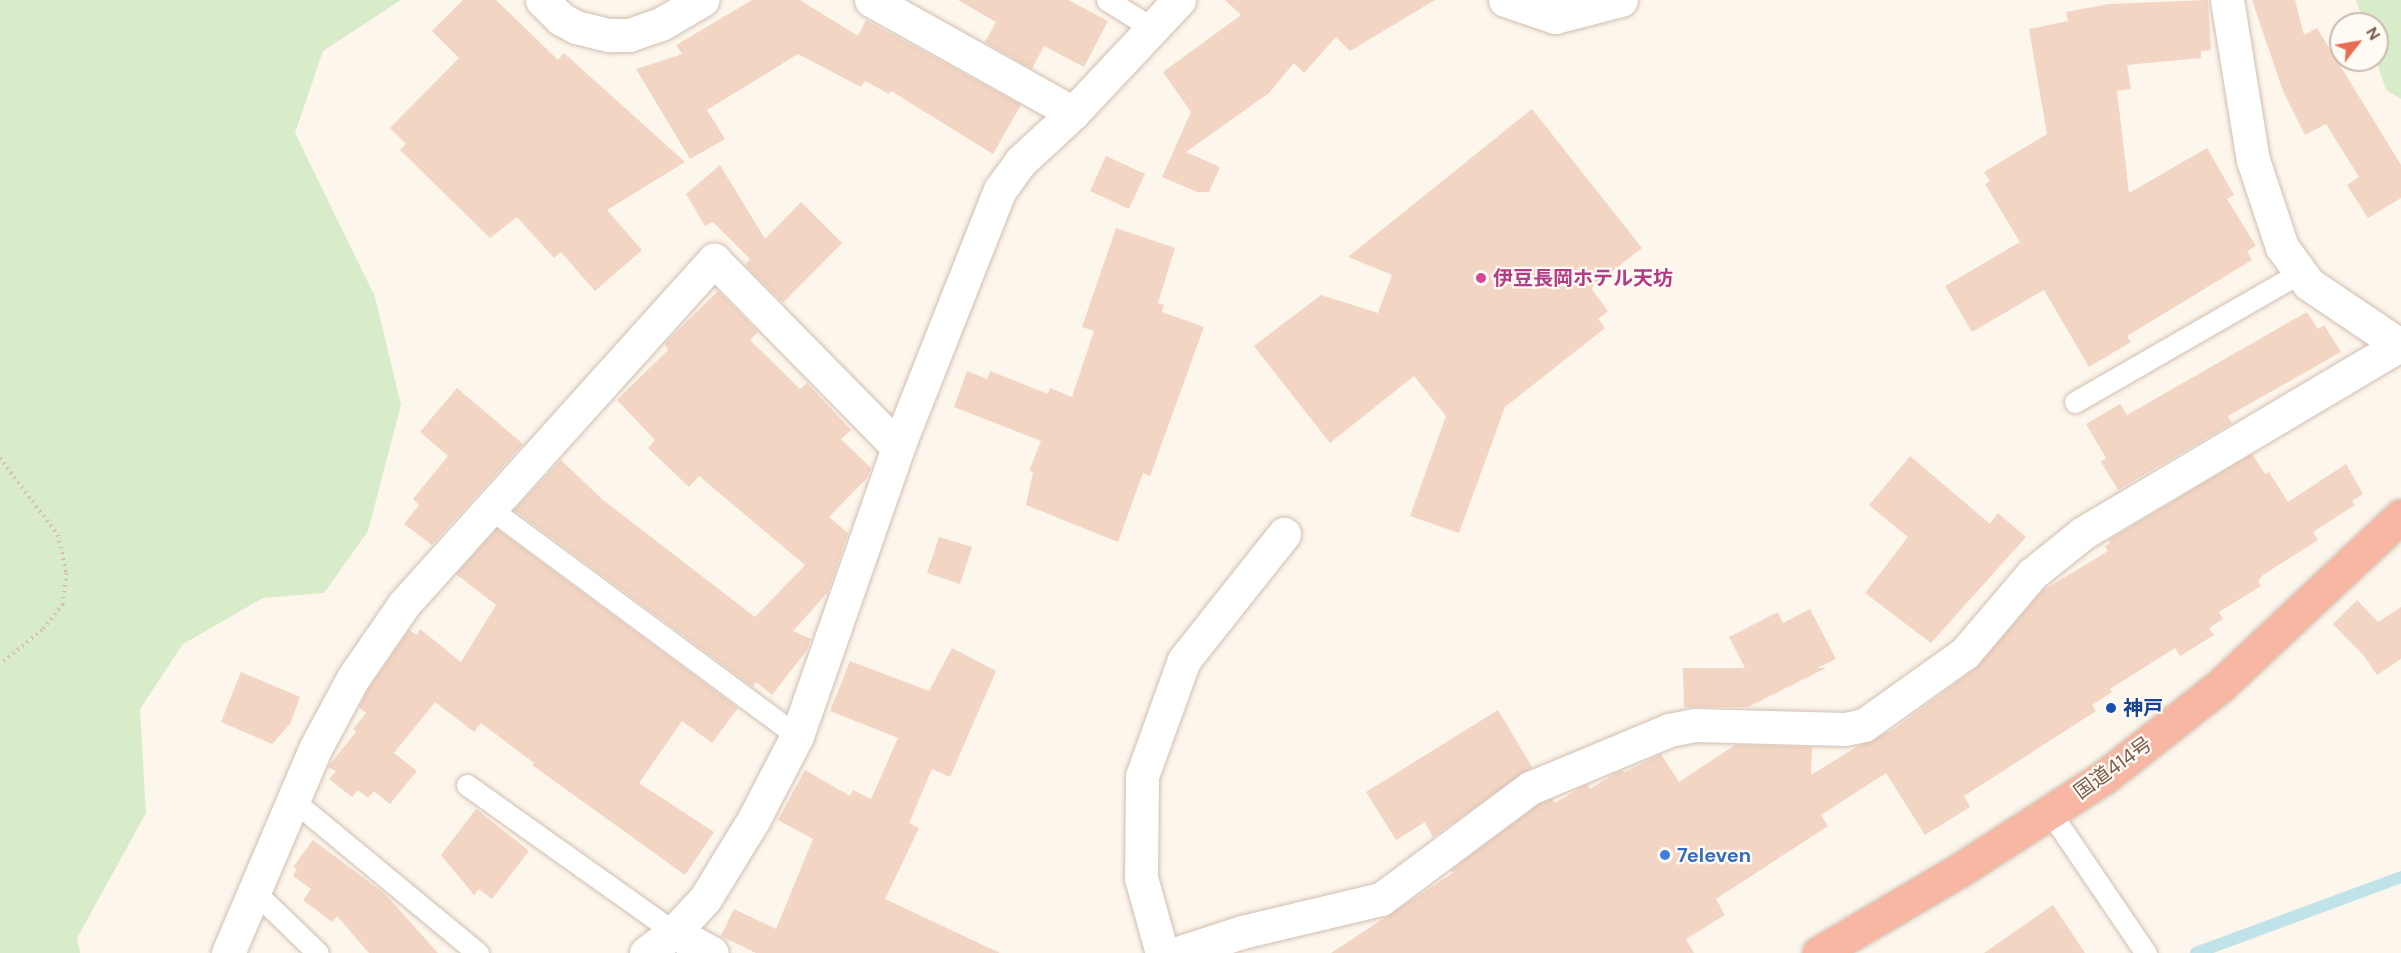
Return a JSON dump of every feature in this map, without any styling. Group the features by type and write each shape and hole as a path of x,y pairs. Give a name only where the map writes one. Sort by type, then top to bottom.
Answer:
{"highway":[{"name":"国道414号","path":"1819,953 2103,778 2220,686 2401,516"}],"street":[{"path":"542,0 561,19 576,27 609,35 629,35 661,24 702,0"},
{"path":"871,0 1073,112"},
{"path":"646,953 674,932 705,899 754,819 796,736 898,447 1000,190 1022,161 1073,112 1179,0"},
{"path":"1505,0 1555,17 1621,0"},
{"path":"1178,953 1242,932 1381,899 1530,788 1669,730 1694,725 1845,729 1864,724 1965,654 2032,574 2083,533 2399,346 2358,321 2300,273 2282,247 2253,160 2227,0"},
{"path":"228,953 256,893 316,747 353,678 405,603 488,507 714,260 898,447"},
{"path":"1162,953 1141,878 1142,776 1184,660 1284,534"},
{"path":"674,932 712,953"}],"lane":[{"path":"1107,0 1152,28"},
{"path":"2075,402 2300,273"},
{"path":"488,507 796,736"},
{"path":"468,785 674,932"},
{"path":"294,801 478,953"},
{"path":"2050,812 2146,953"},
{"path":"256,893 318,953"}],"path":[{"path":"0,458 58,535 66,573 63,604 42,630 0,664"}],"green space":[{"path":"0,0 401,0 323,51 295,133 375,297 401,405 368,531 324,593 263,598 183,644 140,709 146,813 77,938 80,953 0,953"},
{"path":"2356,0 2401,0 2401,99 2386,90 2380,72 2389,72 2389,12 2360,12"}],"building":[{"path":"463,0 496,0 558,60 564,53 685,162 607,210 642,250 595,291 561,252 554,258 517,217 490,238 400,150 406,144 390,128 459,58 432,31"},
{"path":"752,0 800,0 858,36 866,20 1021,105 993,154 891,91 889,94 865,81 861,87 798,54 707,110 725,139 690,159 636,69 682,54 676,45"},
{"path":"958,0 1068,0 1108,21 1084,67 1044,46 1032,69 985,42 996,22"},
{"path":"1225,0 1435,0 1350,51 1336,37 1304,73 1294,63 1269,93 1186,152 1220,167 1209,192 1197,192 1162,177 1191,112 1163,72 1241,15"},
{"path":"2208,0 2211,50 2201,51 2201,58 2127,65 2131,89 2117,91 2129,193 2207,148 2234,195 2227,199 2256,246 2247,251 2252,260 2127,336 2131,342 2089,367 2044,290 1972,332 1945,286 2020,242 1985,184 1990,181 1984,172 2047,134 2029,29 2068,21 2066,12 2109,4"},
{"path":"2252,0 2295,0 2304,35 2317,28 2329,48 2329,72 2344,72 2401,165 2401,198 2368,218 2347,185 2359,177 2326,124 2305,135 2283,91"},
{"path":"1532,109 1642,248 1591,288 1608,311 1598,319 1605,328 1505,407 1459,533 1410,516 1446,416 1414,376 1330,443 1254,346 1321,295 1378,313 1392,275 1348,257"},
{"path":"1106,156 1145,174 1129,209 1090,191"},
{"path":"720,165 765,239 801,202 842,243 783,303 745,265 750,259 713,222 705,226 686,194"},
{"path":"1116,228 1175,248 1158,303 1164,305 1162,312 1204,327 1150,476 1143,473 1118,542 1026,505 1033,472 1029,471 1041,441 954,407 967,371 987,379 990,371 1048,394 1050,388 1072,397 1094,331 1082,327"},
{"path":"718,291 758,332 750,340 800,389 807,383 851,430 841,439 871,468 867,478 829,517 848,533 828,592 793,631 811,639 807,650 772,695 756,682 753,687 514,510 561,460 603,500 755,617 805,565 699,476 689,487 648,448 655,440 617,400 668,350 665,343"},
{"path":"2307,312 2318,329 2324,325 2341,352 2228,416 2232,423 2118,490 2101,462 2106,458 2086,424 2120,404 2127,415"},
{"path":"457,388 523,444 432,545 404,524 419,505 413,499 448,456 420,432"},
{"path":"2252,454 2265,474 2269,472 2288,502 2346,464 2363,494 2352,501 2355,505 2313,532 2318,540 2263,575 2258,581 2261,586 2219,612 2223,619 2209,628 2214,635 2180,656 2175,648 2110,689 2112,692 2092,705 2096,711 1964,796 1970,807 1925,835 1886,773 1821,815 1828,826 1716,899 1725,915 1686,939 1694,953 1331,953 1453,873 1451,870 1539,804 1552,799 1555,803 1587,784 1590,789 1621,770 1625,772 1661,754 1679,782 1735,745 1812,747 1811,775 1858,746 1891,731 1976,668 2042,591 2108,551 2105,546 2110,543 2109,540"},
{"path":"1910,456 1990,524 1998,513 2026,537 1931,643 1865,593 1908,537 1869,505"},
{"path":"497,529 738,708 712,743 682,721 639,783 714,832 685,875 532,765 534,763 481,723 474,732 435,702 394,753 417,771 390,804 374,791 368,798 358,790 352,797 329,779 336,771 328,767 356,732 353,729 366,713 359,707 369,688 409,630 417,635 420,629 461,662 496,605 456,574"},
{"path":"939,537 972,547 960,584 927,573"},
{"path":"2357,600 2378,622 2401,607 2401,659 2377,675 2364,656 2333,624"},
{"path":"1810,609 1836,659 1817,668 1826,668 1748,707 1684,707 1683,668 1745,668 1729,637 1778,612 1783,623"},
{"path":"952,648 996,671 950,777 932,769 909,823 919,828 885,899 1000,953 756,953 721,936 734,909 776,929 813,839 778,820 805,770 850,796 853,790 871,799 898,738 830,711 850,661 929,691"},
{"path":"241,672 300,697 290,724 272,744 221,722"},
{"path":"1498,710 1532,767 1433,837 1425,822 1396,840 1366,792"},
{"path":"476,809 529,851 492,899 479,889 474,895 441,855"},
{"path":"313,840 385,894 438,953 369,953 337,916 332,922 303,900 311,889 293,876 297,869 293,867"},
{"path":"2053,905 2085,953 1984,953"}],"waterway":[{"path":"2196,953 2401,877"}],"place":[{"name":"伊豆長岡ホテル天坊","path":"1481,278"},
{"name":"神戸","path":"2111,708"},
{"name":"7eleven","path":"1665,855"}]}
